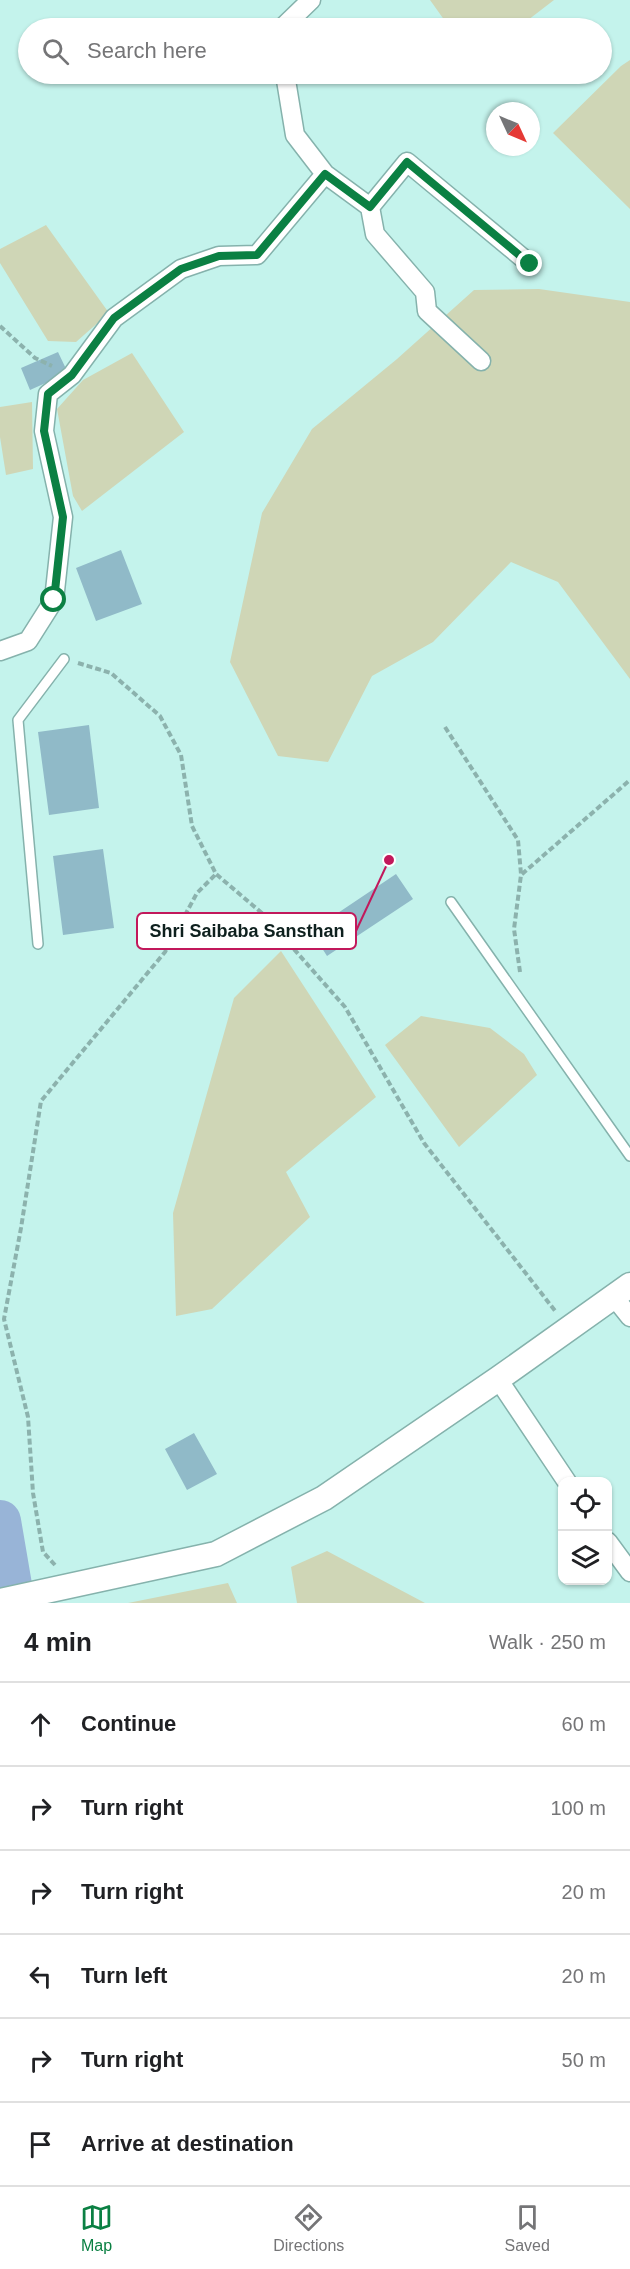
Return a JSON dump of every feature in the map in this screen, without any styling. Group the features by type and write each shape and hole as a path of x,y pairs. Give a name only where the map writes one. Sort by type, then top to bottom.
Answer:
{"street":[{"path":"292,18 311,0"},
{"path":"287,84 295,135 325,174 370,207 375,234 425,292 427,311 481,361"},
{"path":"370,207 407,162 530,264"},
{"path":"1,651 28,640 54,600 63,517 44,431 48,394 72,375 114,318 181,269 219,256 257,255 325,174"},
{"path":"0,1601 216,1554 324,1498 622,1291 630,1317"},
{"path":"498,1379 564,1477"},
{"path":"612,1547 630,1572"}],"lane":[{"path":"38,944 18,720 64,659"},
{"path":"451,902 630,1156"}],"path":[{"path":"0,326 35,358 72,375"},
{"path":"64,659 111,674 160,716 181,755 192,826 216,874 263,914 345,1007 424,1143 568,1327"},
{"path":"445,727 518,840 521,875 514,929 521,978"},
{"path":"521,875 630,780"},
{"path":"68,1586 43,1552 33,1493 28,1417 4,1319 42,1101 165,952 197,893 216,874"}],"green space":[{"path":"430,0 554,0 531,18 443,18"},
{"path":"630,60 630,209 553,133 603,84 612,84 612,75"},
{"path":"46,225 109,313 76,342 48,341 0,263 0,249"},
{"path":"539,289 630,302 630,679 558,582 511,562 433,642 372,676 328,762 278,756 230,662 262,513 312,429 397,359 474,290"},
{"path":"132,353 184,432 82,511 73,496 57,409 83,380"},
{"path":"32,402 33,469 6,475 0,437 0,407"},
{"path":"281,951 376,1097 286,1172 310,1217 212,1309 176,1316 173,1213 234,998"},
{"path":"421,1016 490,1028 524,1054 537,1075 459,1147 385,1045"},
{"path":"327,1551 425,1603 297,1603 291,1567"},
{"path":"228,1583 237,1603 128,1603"}],"building":[{"path":"58,352 68,373 30,390 21,368"},
{"path":"121,550 142,604 96,621 76,568"},
{"path":"89,725 99,808 49,815 38,732"},
{"path":"103,849 114,928 63,935 53,856"},
{"path":"396,874 413,899 327,956 311,931"},
{"path":"194,1433 217,1474 187,1490 165,1449"}],"waterway":[{"path":"0,1521 14,1603"}],"place":[{"name":"Shri Saibaba Sansthan","path":"389,860"}],"route":[{"path":"54,600 63,517 44,431 48,394 72,375 114,318 181,269 219,256 257,255 325,174 370,207 407,162 530,264"}]}
